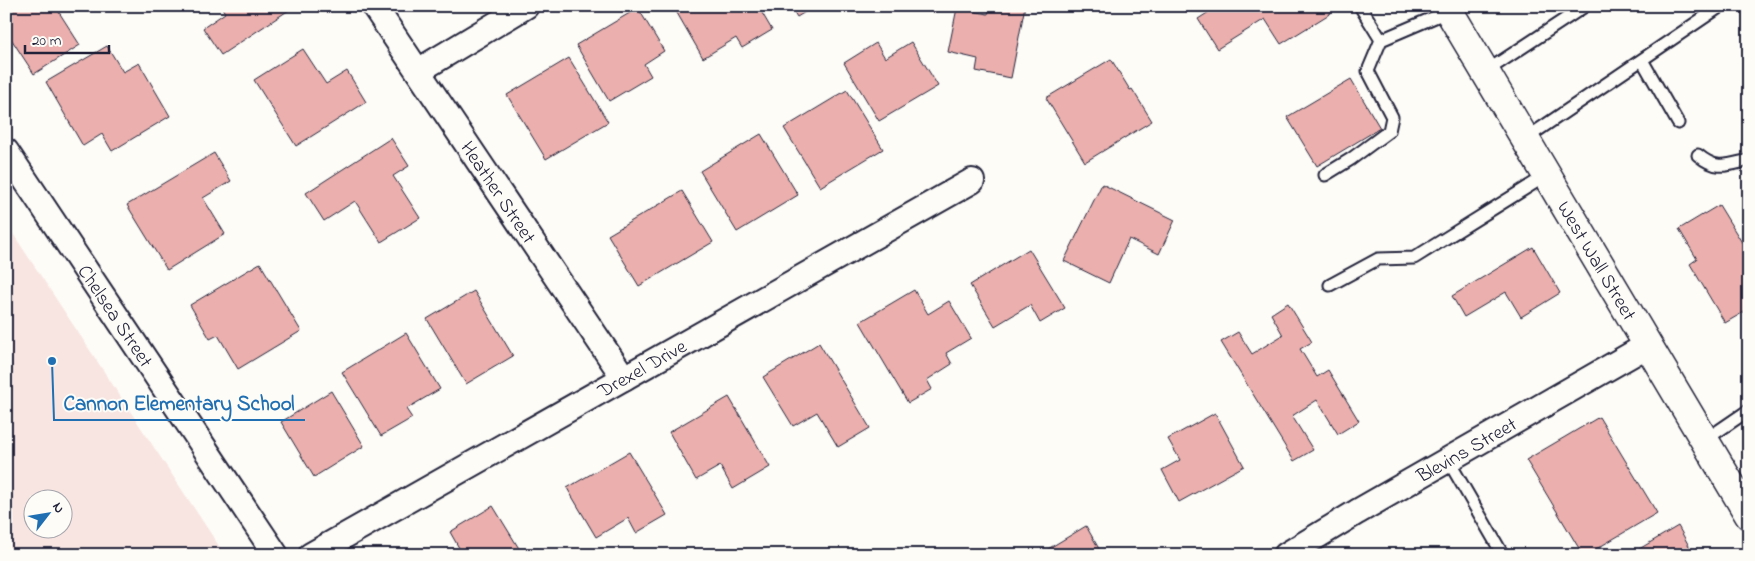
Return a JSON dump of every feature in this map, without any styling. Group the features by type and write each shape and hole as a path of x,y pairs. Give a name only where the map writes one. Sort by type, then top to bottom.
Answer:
{"street":[{"name":"Heather Street","path":"374,6 624,378"},
{"path":"418,71 526,6"},
{"name":"West Wall Street","path":"1448,8 1749,515"},
{"name":"Chelsea Street","path":"6,151 276,555"},
{"name":"Drexel Drive","path":"311,555 342,547 624,378 972,181"},
{"name":"Blevins Street","path":"1286,555 1648,345"}],"lane":[{"path":"1360,6 1381,40"},
{"path":"1485,72 1585,6"},
{"path":"1525,139 1721,6"},
{"path":"1325,175 1351,159 1389,131 1392,117 1368,71 1381,40 1448,8"},
{"path":"1642,60 1678,123"},
{"path":"1698,155 1706,162 1718,167 1749,160"},
{"path":"1330,285 1378,260 1414,258 1547,175"},
{"path":"1705,440 1749,410"},
{"path":"1448,460 1503,555"}],"shaded area":[{"path":"6,223 225,555 6,555"}],"building":[{"path":"6,6 55,6 80,45 34,74 6,31"},
{"path":"221,6 295,6 221,55 203,28 225,13"},
{"path":"673,6 758,6 772,30 742,48 736,38 703,58"},
{"path":"790,6 815,6 797,17"},
{"path":"990,6 1025,6 1011,78 976,71 978,59 948,52 957,8 988,14"},
{"path":"1210,6 1326,6 1331,13 1281,44 1265,19 1217,49 1198,19 1212,10"},
{"path":"638,8 664,51 644,64 651,76 609,101 576,45"},
{"path":"911,42 938,86 879,121 844,63 876,43 885,58"},
{"path":"107,46 123,72 139,63 170,116 112,151 102,134 83,146 46,82"},
{"path":"303,49 326,84 347,71 366,102 296,146 254,80"},
{"path":"569,58 608,122 546,159 507,95"},
{"path":"1111,59 1152,121 1085,162 1046,98"},
{"path":"1351,79 1380,128 1317,166 1287,117"},
{"path":"847,90 883,149 820,187 784,128"},
{"path":"761,134 798,195 737,232 700,171"},
{"path":"391,138 409,166 393,176 420,218 381,242 355,201 324,221 306,193"},
{"path":"214,153 231,181 203,198 225,234 167,270 127,205"},
{"path":"1102,184 1175,220 1159,254 1129,239 1109,283 1064,261"},
{"path":"682,191 713,242 639,286 608,235"},
{"path":"1719,205 1749,254 1749,309 1725,323 1690,264 1697,259 1679,229"},
{"path":"1533,247 1560,293 1521,317 1506,292 1464,317 1452,296"},
{"path":"1029,249 1065,308 1040,323 1030,305 995,326 970,285"},
{"path":"260,263 301,331 238,369 218,335 210,339 190,305"},
{"path":"914,290 928,314 949,301 971,338 946,353 952,364 927,380 932,389 908,403 860,322"},
{"path":"474,291 513,356 466,384 427,319"},
{"path":"1288,303 1312,342 1300,349 1317,377 1328,370 1359,421 1338,434 1317,400 1292,416 1313,450 1294,461 1221,342 1238,332 1252,354 1283,335 1271,314"},
{"path":"406,333 440,389 406,409 412,418 381,436 342,372"},
{"path":"819,343 870,428 838,447 817,412 793,426 763,377"},
{"path":"331,391 364,446 314,477 281,422"},
{"path":"729,397 770,467 733,489 720,466 696,480 669,432"},
{"path":"1215,413 1244,466 1179,502 1162,470 1180,460 1168,439"},
{"path":"1599,417 1657,513 1583,555 1526,460"},
{"path":"629,452 667,515 636,533 628,518 596,537 567,488"},
{"path":"493,506 523,555 463,555 450,532"},
{"path":"1086,526 1101,555 1038,555"},
{"path":"1678,526 1694,555 1629,555"}],"place":[{"name":"Cannon Elementary School","path":"52,361"}]}
